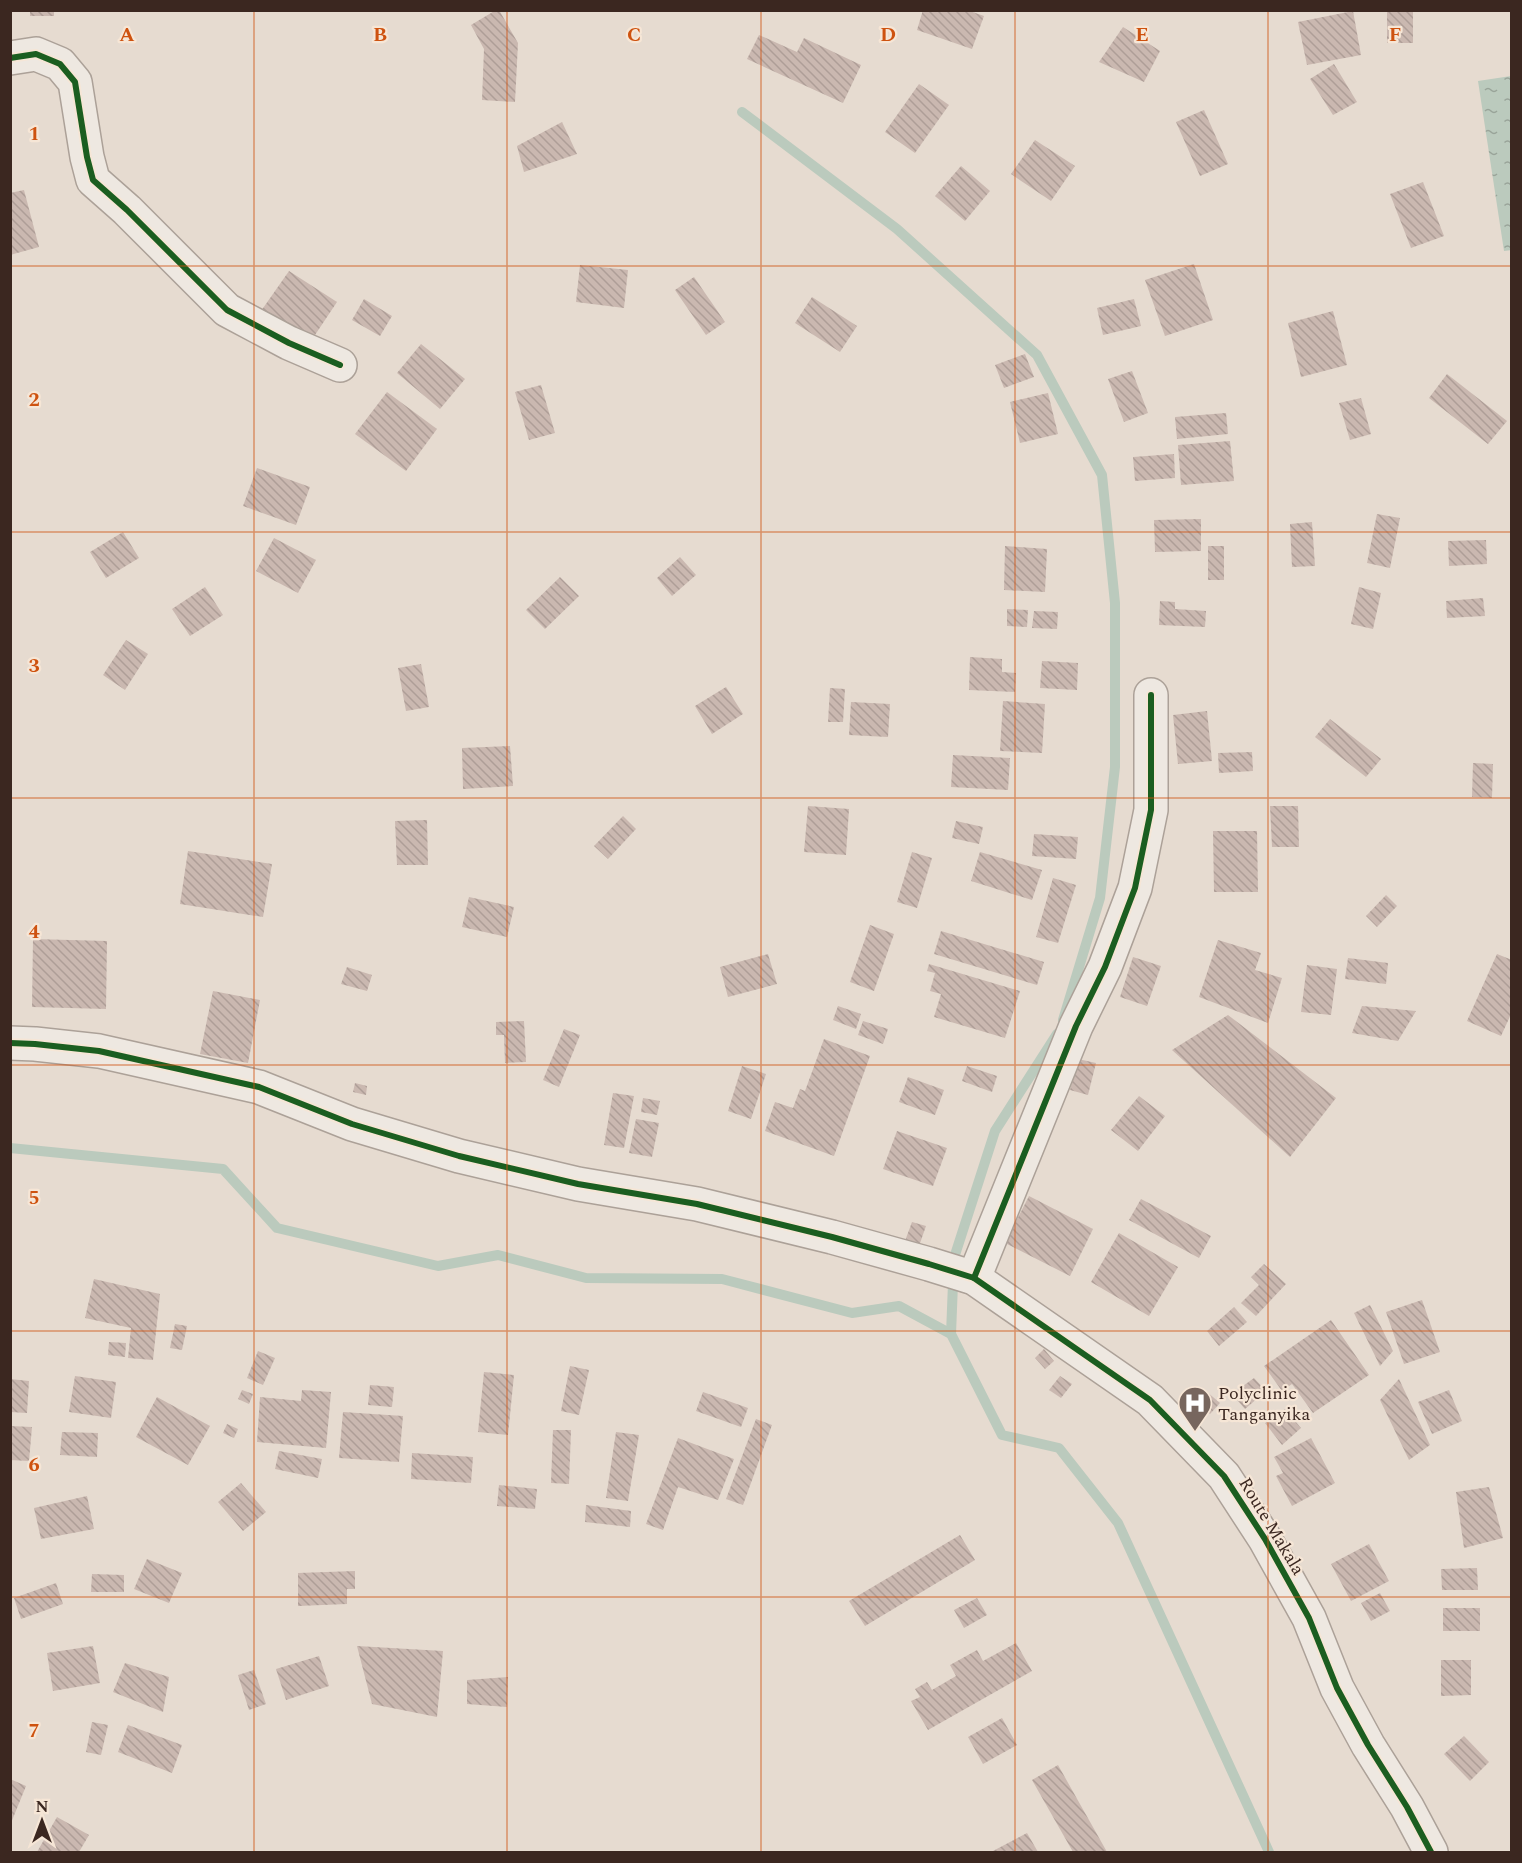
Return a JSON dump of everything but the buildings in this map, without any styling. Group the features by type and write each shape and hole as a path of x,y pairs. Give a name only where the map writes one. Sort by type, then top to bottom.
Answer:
{"street":[{"path":"10,58 36,54 60,64 75,82 93,180 127,210 227,310 289,343 340,365"},
{"path":"974,1278 1076,1026 1105,967 1135,888 1151,810 1151,695"},
{"name":"Route Makala","path":"10,1043 99,1051 259,1087 352,1124 459,1156 578,1184 697,1204 929,1264 974,1278 1150,1400 1224,1476 1265,1539 1309,1618 1337,1688 1431,1852"}],"water":[{"path":"1511,76 1512,250 1504,251 1478,81"}],"waterway":[{"path":"742,112 897,229 1037,355 1102,475 1115,603 1115,767 1100,898 1063,1020"},
{"path":"951,1334 954,1258 995,1131 1057,1034"},
{"path":"10,1148 223,1169 277,1228 438,1266 498,1255 586,1278 722,1279 852,1313 899,1306 951,1334 1002,1435 1059,1448 1118,1523 1269,1852"}],"cycle path":[{"path":"10,58 36,54 60,64 75,82 93,180 127,210 227,310 289,343 340,365"},
{"path":"974,1278 1076,1026 1105,967 1135,888 1151,810 1151,695"},
{"path":"10,1043 99,1051 259,1087 352,1124 459,1156 578,1184 697,1204 832,1237 974,1278 1150,1400 1224,1476 1265,1539 1309,1618 1337,1688 1431,1852"}],"place":[{"name":"Polyclinic Tanganyika","path":"1195,1432"}]}
